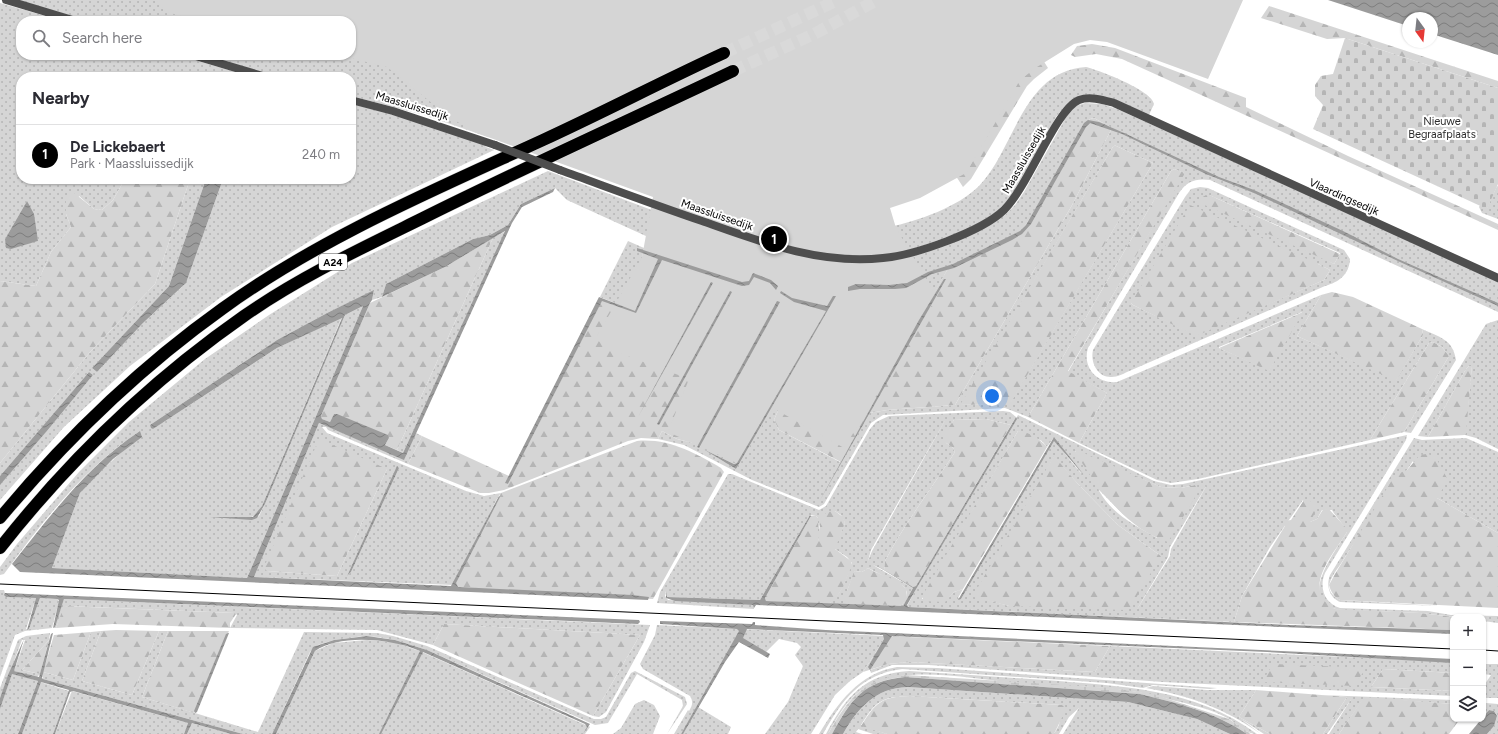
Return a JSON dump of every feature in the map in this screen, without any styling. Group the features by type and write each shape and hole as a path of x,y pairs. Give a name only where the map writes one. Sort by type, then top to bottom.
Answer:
{"highway":[{"name":"A24","path":"0,518 76,433 140,372 223,308 265,280 374,219 724,53"},
{"name":"A24","path":"0,548 47,490 131,405 199,349 251,311 302,279 346,255 468,195 733,71"}],"street":[{"path":"6,0 59,16"},
{"path":"209,60 249,72"},
{"name":"Maassluissedijk","path":"356,101 393,111 495,145 720,228 798,252 841,259 876,259 914,253 989,221 1002,212 1020,191 1059,119 1066,109 1080,99 1097,99 1114,103 1182,135"},
{"name":"Vlaardingsedijk","path":"1182,135 1498,278"}],"green space":[{"path":"17,0 157,0 211,16 72,16"},
{"path":"156,0 1243,0 1208,79 1107,42 1090,40 1074,44 1037,67 1020,80 966,173 920,198 890,208 896,228 937,297 844,448 773,408 739,464 668,432 689,379 606,348 596,338 642,257 653,197 474,132 448,116 387,67 356,59 356,16 182,16 166,12"},
{"path":"0,3 46,16 16,16 16,60 195,60 235,72 16,72 16,184 122,184 113,200 102,210 94,209 79,196 66,214 71,227 51,252 36,286 0,281","holes":["27,201 38,241 29,243 5,239"]},
{"path":"1269,6 1498,81 1498,88 1345,38 1327,39 1261,18"},
{"name":"Nieuwe Begraafplaats","path":"1345,38 1498,88 1498,184 1487,209 1313,129 1323,105 1315,96 1315,85 1321,76 1333,74"},
{"path":"1092,44 1115,48 1246,98 1246,107 1348,156 1498,224 1498,230 1122,59 1096,54 1075,57 1071,55 1077,46"},
{"path":"356,56 381,61 489,135 488,137 424,115 356,97 356,72 262,72 221,60 356,60"},
{"path":"1043,60 1048,68 1027,86 971,179 963,187 952,170 1008,89"},
{"path":"1086,67 1102,72 1145,93 1154,104 1149,115 1112,99 1100,96 1089,95 1077,98 1067,105 1056,117 1024,177 1009,199 1000,208 981,222 956,234 906,251 889,227 925,217 949,207 970,194 979,186 991,170 1022,114 1047,82 1065,72"},
{"path":"1085,103 1102,104 1117,109 1498,281 1498,312 1210,180 1192,181 1179,193 1088,348 1087,362 1089,368 1097,377 1110,382 1117,382 1321,295 1297,336 1396,380 1423,335 1422,329 1448,343 1452,347 1456,360 1411,433 1404,432 1449,356 1442,347 1433,342 1429,343 1370,440 1198,479 1171,483 1157,480 1079,443 1107,393 1068,372 1184,173 1174,169 1171,171 1028,417 1005,408 883,415 871,423 824,504 819,507 752,480 684,445 658,439 662,431 677,439 693,443 765,307 726,288 729,282 747,286 753,277 770,283 776,289 778,286 771,280 753,273 749,281 742,282 731,278 732,275 744,279 751,266 836,269 890,261 932,250 977,231 1005,215 1015,205 1024,192 1069,112 1076,106","holes":["1094,118 1112,128 1071,207 955,405 887,410 870,413 840,462 779,430 774,420 777,413 841,300 852,296 885,297 928,287 931,288 933,295 949,267 1019,236 1090,119","1114,145 1153,163 1010,403 961,405","781,291 792,298 827,306 833,296 836,296 736,469 703,449 734,464 737,463 826,311 794,302 780,293","778,301 780,303 700,447 697,447","1302,312 1269,370 1219,347","772,326 799,341 733,457 707,443"]},
{"path":"356,105 385,112 484,144 486,147 494,150 332,227 221,297 130,366 64,427 0,500 0,485 93,375 89,372 0,476 0,463 90,352 155,284 188,184 204,184 169,286 92,368 97,372 143,323 183,286 187,280 221,184 356,184"},
{"path":"1094,118 1112,128 1071,207 955,405 887,410 870,413 841,462 779,430 774,420 777,413 836,305 933,294 949,267 1019,236 1090,119"},
{"path":"1114,145 1153,163 1010,404 960,405"},
{"path":"1174,169 1185,173 1068,371 1107,393 1079,443 1028,417 1171,171"},
{"path":"548,171 673,218 670,247 567,200 555,188 521,204 508,225 490,235 473,239 386,284 382,297 372,300 374,291 329,312 277,340 150,425 153,429 277,348 342,317 262,506 256,515 249,518 252,520 259,516 265,504 345,315 363,306 247,578 52,568 80,493 90,481 125,449 140,431 120,445 83,478 49,515 4,574 0,575 0,567 17,544 79,472 129,422 205,359 269,315 352,263"},
{"path":"122,184 188,184 155,284 90,352 0,463 0,281 36,286 51,252 71,227 66,214 66,200 73,192 94,209 102,210 113,200"},
{"path":"1497,186 1498,219 1482,213 1479,207 1480,205 1487,208"},
{"path":"1200,187 1208,188 1344,250 1350,259 1348,269 1339,280 1335,282 1122,374 1107,377 1096,369 1092,355 1093,350 1191,189","holes":["1209,195 1340,253 1340,254 1334,264","1318,264 1330,270 1324,280 1196,335 1131,303"]},
{"path":"1206,195 1209,195 1340,254 1334,264 1196,201"},
{"path":"1190,205 1330,270 1324,280 1196,336 1131,303"},
{"path":"506,231 403,453 397,450 493,238"},
{"path":"493,238 397,450 385,445 389,438 334,414 330,422 322,419 321,416 370,303 445,267"},
{"path":"628,241 660,255 643,253 632,310 600,297"},
{"path":"1332,292 1353,297 1422,329 1423,335 1396,381 1297,336 1321,295"},
{"path":"602,300 630,312 765,306 693,443 677,439 662,431 658,439 641,438 628,441 504,490 489,493 480,493 408,464 422,436 509,476 506,483 508,484"},
{"path":"1303,312 1269,371 1219,348"},
{"path":"1498,320 1498,449 1476,438 1465,435 1472,366 1469,366 1466,369 1428,437 1418,436 1486,324"},
{"path":"1433,342 1442,347 1449,356 1404,432 1370,440 1429,343"},
{"path":"1469,366 1472,366 1465,435 1428,437 1466,369"},
{"path":"1003,411 1010,412 1016,417 1011,425 986,419 954,420 948,429 945,442 953,448 955,452 901,533 885,561 884,570 873,565 913,588 903,606 828,604 833,601 840,591 852,563 847,557 835,549 845,523 841,515 835,511 819,526 820,533 818,541 816,539 818,518 810,515 760,600 667,597 666,591 665,596 668,600 754,605 754,609 657,603 660,592 728,474 732,474 819,510 826,506 870,429 876,422 889,416","holes":["947,417 872,551 868,561 871,550","868,568 903,586 907,593 902,605 847,591 855,571 862,572"]},
{"path":"1018,415 1154,481 1171,485 1183,484 1407,435 1406,440 1325,573 1323,578 1324,594 1330,602 1340,608 1428,611 1450,615 1450,617 1420,613 1344,610 1329,606 1321,599 1319,589 1327,565 1347,532 1332,510 1322,510 1317,519 1310,522 1303,500 1270,547 1242,596 1234,622 907,606","holes":["1018,431 1042,441 1047,447 1054,437 1083,476 1054,440 961,599 958,598 963,589 954,592 949,597 922,599","1075,451 1161,487 1181,488 1195,485 1157,538 1124,518 1110,506 1098,489 1126,517 1099,486","1054,457 1118,525 1161,556 1009,606 974,596","1208,483 1171,549 1170,556 1136,611 1168,557 1170,547"]},
{"path":"986,419 1011,425 916,586 913,587 884,570 885,561 955,452 953,448 945,442 945,432 954,420"},
{"path":"319,423 404,459 416,433 422,436 408,464 328,430 326,427 322,427 327,433 466,491 484,496 501,493 453,585 254,577","holes":["397,467 399,468 351,572 347,576","387,469 337,576 267,571"]},
{"path":"1018,431 1034,436 1047,447 963,589 954,592 945,602 923,601 923,595"},
{"path":"1414,438 1422,440 1466,438 1498,452 1498,533 1437,498 1413,461 1336,570 1329,587 1328,583 1330,575"},
{"path":"319,439 387,469 337,576 267,571 265,569 265,565"},
{"path":"637,441 670,444 711,462 721,468 724,472 653,599 452,590 501,493"},
{"path":"1077,450 1161,487 1181,488 1195,485 1198,492 1168,542 1153,536 1139,527 1114,505 1103,493 1084,466 1075,452"},
{"path":"1426,454 1435,456 1448,480 1437,498 1498,533 1498,608 1340,600 1334,596 1331,590 1329,585 1335,574 1395,475 1407,470 1420,455"},
{"path":"1054,456 1078,484 1118,525 1161,556 1130,608 1125,610 1009,606 974,597 974,594"},
{"path":"1304,500 1309,500 1318,507 1310,522 1317,519 1324,508 1328,508 1347,529 1347,532 1328,561 1320,582 1320,592 1325,601 1335,609 1420,613 1450,617 1450,630 1234,622 1242,596 1285,526 1285,521 1291,520"},
{"path":"835,511 843,517 845,523 835,549 851,561 852,565 843,587 835,600 828,604 766,601 765,598 811,516 816,516 818,518 818,541 821,516 828,512"},
{"path":"868,568 893,579 906,589 907,598 902,605 844,604 845,596 854,572 862,572"},
{"path":"1329,588 1336,598 1340,600 1440,606 1340,602 1331,594"},
{"path":"0,590 4,590 6,597 36,598 26,629 29,629 40,598 57,599 59,601 52,628 25,631 15,635 0,677"},
{"path":"64,599 650,625 644,642 606,712 599,717 593,716 640,635 444,624 433,645 377,630 230,628 237,615 235,613 65,606 56,628 54,628"},
{"path":"64,606 236,614 230,623 230,628 113,624 56,628"},
{"path":"1486,616 1498,616 1498,623 1486,621"},
{"path":"444,624 640,635 593,716 433,645"},
{"path":"657,625 886,636 863,672 850,681 835,695 811,734 765,734 788,702 803,666 795,655 801,647 797,643 779,639 764,654 735,639 698,707 731,727 728,734 682,734 696,709 681,734 674,734 688,710 689,711 692,701 690,696 643,669 640,664 655,635"},
{"path":"101,631 82,681 132,695 159,631 168,631 142,697 258,732 304,632 377,633 427,646 594,719 606,717 631,673 635,671 685,697 687,704 667,734 683,706 682,700 637,674 608,723 595,725 427,650 395,640 364,636 334,640 318,645 310,652 272,734 243,734 43,679 43,672 73,680 91,632"},
{"path":"101,631 159,631 132,695 82,681"},
{"path":"168,631 229,631 194,713 142,697"},
{"path":"91,632 73,680 43,672 54,635"},
{"path":"50,633 49,640 22,670 40,674 37,677 14,671 25,640 22,640 0,698 0,688 18,640 26,636"},
{"path":"886,636 1110,646 1095,672 909,662 888,664 863,672"},
{"path":"49,640 40,674 22,670"},
{"path":"367,640 394,642 422,652 590,727 585,734 276,734 315,651 333,643"},
{"path":"1110,646 1450,662 1450,673 1383,669 1371,687 1450,691 1450,696 1163,682 929,665 892,665 871,673 870,670 888,664 909,662 1095,672"},
{"path":"1273,664 1366,668 1354,686 1262,682"},
{"path":"1486,664 1498,664 1498,698 1486,698 1486,682 1491,675 1486,674"},
{"path":"897,667 937,668 1217,688 1210,689 1153,685 1143,688 1107,683 902,669 875,676 864,683 846,700 823,734 819,734 834,711 851,691 871,676 884,670"},
{"path":"1383,669 1450,673 1450,691 1371,687"},
{"path":"909,671 1100,684 1156,692 1182,698 1208,707 1233,719 1257,734 1246,731 1224,716 1208,710 1150,694 1096,687 1023,684 968,677 910,675 892,677 867,686 847,704 828,734 826,734 833,721 849,699 868,682 893,673"},
{"path":"12,673 38,681 18,734 0,734 0,709"},
{"path":"906,675 1111,688 1153,694 1229,719 1251,734 1247,734 1235,726 1209,714 1140,694 905,677 879,683 860,694 845,712 832,734 828,734 843,710 858,692 878,681"},
{"path":"40,682 69,691 53,734 22,734"},
{"path":"1153,686 1207,690 1256,690 1239,717 1270,734 1264,734 1241,719 1261,734 1234,717 1206,704 1162,691 1146,688"},
{"path":"908,687 1128,702 1197,719 1230,734 1063,734 1079,708 1069,717 1059,734 1054,734 1059,725 1062,705 910,696 886,699 880,702 871,710 861,725 887,734 873,734 858,729 856,732 862,734 843,734 861,708 877,695 896,688"},
{"path":"1256,690 1347,697 1323,734 1270,734 1239,717"},
{"path":"72,691 188,723 184,734 55,734"},
{"path":"1321,695 1450,700 1450,704 1364,698 1339,734 1329,734 1352,698 1327,734 1323,734 1347,697"},
{"path":"910,696 1062,705 1066,709 1054,734 887,734 861,726 871,711 880,702 892,698"},
{"path":"1364,697 1450,704 1450,722 1458,722 1449,734 1339,734"},
{"path":"644,700 654,705 660,716 653,734 613,734 621,728 635,704"},
{"path":"1486,703 1498,704 1498,734 1487,734 1494,726 1497,716 1494,711 1489,710 1486,714"},
{"path":"192,723 231,734 187,734"}],"water":[{"path":"1328,0 1498,0 1498,55 1438,36 1438,12 1402,12 1402,24"},
{"path":"1088,120 1099,122 1219,177 1254,190 1343,231 1398,259 1498,303 1498,306 1400,262 1254,193 1206,174 1122,134 1090,123 1086,127 1031,224 1022,234 954,268 932,274 906,288 860,289 848,291 848,287 856,284 889,285 907,283 928,272 953,264 1020,231 1026,225 1084,123"},
{"path":"204,184 221,184 186,283 143,323 97,372 92,368 169,286"},
{"path":"555,188 553,192 522,207 512,223 404,460 319,423 254,577 451,586 499,496 500,497 456,583 458,587 632,595 649,597 648,600 20,572 12,564 55,510 87,475 103,459 140,431 142,437 113,459 80,493 52,568 247,578 363,306 345,315 265,504 257,518 252,520 210,517 253,517 262,506 342,318 277,348 153,429 150,425 277,340 374,290 372,300 321,416 322,419 330,422 334,414 337,414 388,435 389,438 385,445 403,453 505,231 445,267 382,297 386,284 473,239 490,235 508,225 521,204"},
{"path":"27,201 34,214 38,241 11,249 6,248 5,239"},
{"path":"637,248 742,282 749,281 753,273 771,280 778,286 776,290 770,283 754,277 749,285 742,286 662,260 636,313 602,301 508,484 505,483 599,297 635,311 658,259 637,251"},
{"path":"944,279 946,279 819,502 919,320"},
{"path":"711,282 713,283 638,417"},
{"path":"730,291 732,292 659,425 657,424"},
{"path":"781,291 792,298 827,306 833,296 836,296 736,469 703,449 734,464 737,463 826,311 794,302 780,293"},
{"path":"777,301 780,302 699,448 697,447"},
{"path":"89,372 93,375 0,485 0,476"},
{"path":"1016,417 1017,419 907,605 908,607 1290,625 1450,630 1450,634 756,605 754,608 753,605 675,601 666,598 666,591 667,597 760,600 810,515 811,516 765,598 766,601 903,606 913,588 874,564 913,587 916,586"},
{"path":"1054,437 1084,475 1054,441 961,599 958,600"},
{"path":"397,466 399,468 351,572 347,576"},
{"path":"5,593 639,620 640,622 638,624 64,599 55,627 53,628 59,600 40,598 29,629 27,630 36,598 6,597 4,595"},
{"path":"660,621 752,624 755,622 755,625 826,630 1450,659 1450,663 1267,652 892,636 870,670 868,667 884,639 883,635 747,629 743,638 770,654 768,658 739,642 725,662 683,734 681,734 739,631 737,629 660,624"},
{"path":"53,633 43,679 243,734 231,734 192,723 187,734 184,734 188,723 73,691 70,692 55,734 53,734 69,690 41,682 22,734 18,734 38,681 12,674 0,709 0,698 8,675 24,639 14,671 39,677 51,634"},
{"path":"229,633 197,712 195,713 194,711 226,634"},
{"path":"367,636 395,640 427,650 590,724 583,734 587,727 585,724 423,652 381,734 379,734 420,651 396,643 352,640 326,645 315,651 276,734 272,734 313,647 334,640"},
{"path":"905,677 1140,694 1209,714 1235,726 1247,734 1230,734 1197,719 1128,702 908,687 896,688 877,695 861,708 843,734 832,734 852,702 860,694 879,683"},
{"path":"1489,710 1494,711 1497,716 1494,726 1487,734 1469,734 1479,722 1486,722 1486,714"}],"tunnel":[{"path":"724,53 838,0"},
{"path":"733,71 814,34 877,0"}],"tram line":[{"path":"0,584 1450,649"},
{"path":"1486,650 1498,651"}],"place":[{"name":"De Lickebaert","path":"774,239"}]}
